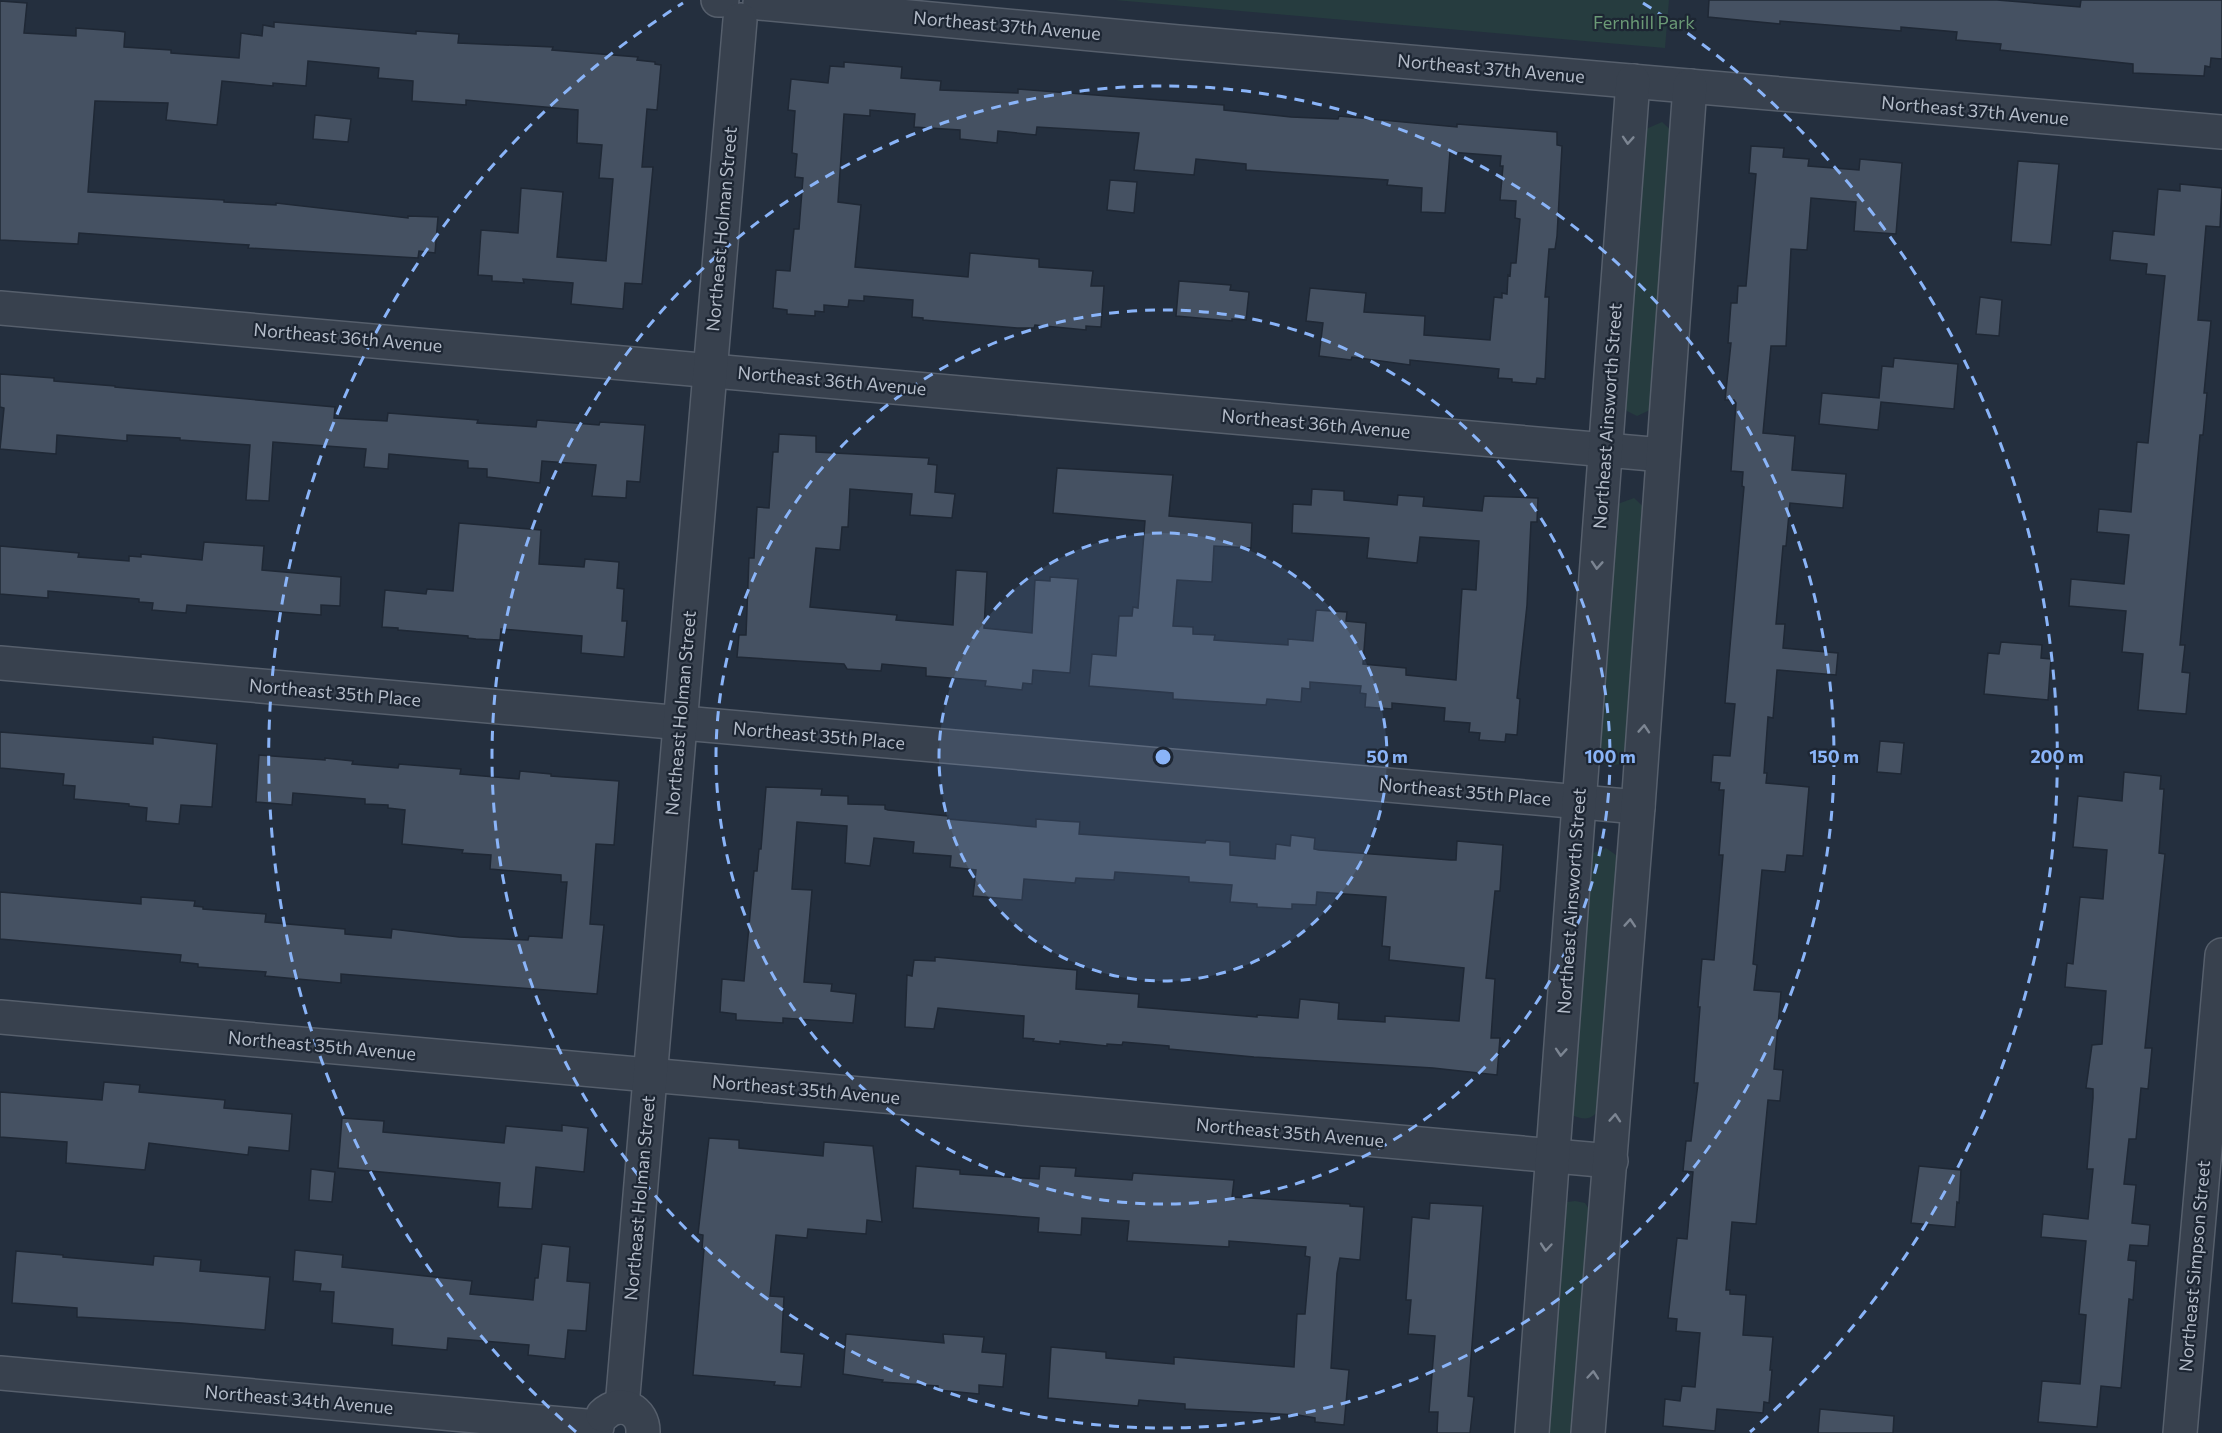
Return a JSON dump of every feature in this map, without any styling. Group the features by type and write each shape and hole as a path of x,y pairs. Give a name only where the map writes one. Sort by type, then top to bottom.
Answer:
{"street":[{"name":"Northeast 37th Avenue","path":"737,4 2222,132"},
{"name":"Northeast Holman Street","path":"622,1407 710,370 737,4"},
{"name":"Northeast Ainsworth Street","path":"1532,1433 1633,81"},
{"path":"1588,1433 1638,807 1689,86"},
{"name":"Northeast 36th Avenue","path":"0,308 1663,455"},
{"name":"Northeast 35th Place","path":"0,663 1638,807"},
{"name":"Northeast Simpson Street","path":"2180,1433 2211,1216 2222,955"},
{"name":"Northeast 35th Avenue","path":"0,1017 1611,1161"},
{"name":"Northeast 34th Avenue","path":"0,1373 597,1430"},
{"path":"597,1430 600,1419 608,1410 628,1407 638,1413 650,1432"}],"green space":[{"name":"Fernhill Park","path":"1115,0 1669,0 1665,48"},
{"path":"1662,122 1675,134 1654,402 1650,410 1637,416 1627,411 1621,399 1646,129"},
{"path":"1634,498 1649,512 1629,754 1620,764 1608,766 1599,760 1612,506"},
{"path":"1606,848 1620,858 1600,1106 1592,1117 1581,1118 1572,1115 1586,856"},
{"path":"1567,1202 1585,1203 1591,1212 1577,1433 1542,1433 1561,1209"}],"building":[{"path":"1709,0 1997,0 2080,7 2081,0 2222,0 2222,59 2211,58 2210,67 2205,66 2204,76 2133,73 2133,64 2000,50 2001,44 1956,40 1957,32 1901,27 1901,31 1780,21 1780,24 1708,17"},
{"path":"0,1 27,3 24,33 76,36 76,28 118,31 125,32 124,47 171,50 171,53 239,58 241,33 262,36 263,25 274,27 274,22 416,34 416,31 459,34 458,43 553,47 552,50 638,57 637,60 655,62 661,65 657,110 647,109 642,167 653,167 642,284 625,283 623,309 571,304 573,283 523,279 524,283 492,281 492,276 478,275 481,230 518,233 521,188 563,192 557,257 606,261 613,179 599,178 602,145 577,143 578,110 466,100 466,105 412,101 413,81 378,78 379,68 308,61 306,86 273,83 273,86 222,81 217,125 166,120 168,103 95,101 88,192 224,200 224,202 276,205 276,203 408,218 408,216 438,217 435,253 419,251 418,258 248,248 249,245 79,233 78,244 0,240"},
{"path":"844,62 902,67 901,78 941,81 940,90 1018,93 1018,89 1224,105 1224,110 1291,117 1338,119 1339,116 1457,127 1457,124 1557,132 1557,145 1562,146 1557,236 1555,249 1549,249 1545,297 1549,297 1545,379 1537,378 1536,384 1512,382 1512,379 1498,378 1499,369 1410,360 1410,365 1352,357 1351,360 1319,356 1323,323 1306,321 1310,288 1366,293 1364,312 1425,316 1424,335 1490,340 1494,297 1502,298 1502,293 1507,294 1511,263 1516,263 1520,219 1515,218 1516,201 1500,200 1503,166 1500,166 1501,156 1450,152 1445,213 1421,212 1422,188 1387,185 1388,180 1246,170 1246,164 1196,159 1194,175 1134,170 1139,133 1037,127 1036,135 998,131 997,143 960,139 960,130 914,127 915,114 870,110 870,116 844,114 838,202 861,205 855,267 968,277 970,253 1039,259 1039,267 1093,271 1091,286 1104,286 1101,327 1086,326 1086,330 1035,325 1034,328 1017,328 923,320 923,318 912,317 913,300 864,296 864,301 849,300 848,307 824,305 824,312 815,311 815,316 787,314 787,310 773,308 776,270 790,271 794,229 799,229 803,178 795,177 797,154 792,153 795,111 788,110 791,79 828,83 830,66 844,67"},
{"path":"315,115 351,119 348,142 313,139"},
{"path":"1751,146 1784,148 1783,157 1809,159 1808,166 1859,170 1860,159 1902,163 1896,234 1854,231 1856,202 1811,198 1807,250 1791,249 1786,346 1771,346 1763,433 1795,436 1792,470 1846,474 1843,508 1790,503 1786,546 1783,546 1776,624 1785,624 1783,648 1838,653 1836,675 1777,670 1773,718 1768,717 1764,773 1767,773 1766,783 1809,787 1803,856 1787,855 1785,872 1762,870 1753,964 1757,965 1754,990 1781,992 1774,1069 1783,1070 1780,1101 1768,1100 1756,1224 1732,1222 1726,1290 1730,1290 1730,1294 1746,1295 1743,1335 1773,1337 1770,1370 1772,1370 1769,1403 1764,1402 1763,1413 1717,1409 1715,1431 1663,1426 1665,1399 1680,1401 1682,1386 1695,1387 1700,1333 1676,1331 1677,1319 1668,1318 1677,1238 1687,1239 1693,1172 1683,1171 1686,1141 1691,1141 1698,1083 1694,1083 1702,959 1714,960 1723,855 1719,855 1724,790 1719,790 1720,783 1711,782 1713,755 1730,756 1735,704 1725,703 1744,487 1742,486 1743,472 1731,471 1736,403 1734,400 1725,400 1731,343 1728,343 1731,303 1737,303 1738,286 1746,286 1756,174 1749,173"},
{"path":"2018,161 2059,164 2051,245 2011,242"},
{"path":"1110,180 1137,182 1134,213 1107,210"},
{"path":"2180,184 2222,188 2220,227 2206,226 2198,320 2211,321 2204,393 2207,393 2203,435 2200,435 2180,645 2185,645 2182,672 2190,673 2186,714 2138,710 2143,654 2122,652 2126,611 2069,606 2071,579 2124,584 2129,535 2097,532 2099,509 2131,512 2137,442 2148,443 2165,276 2146,274 2147,264 2110,260 2113,231 2154,235 2158,189 2180,191"},
{"path":"1179,281 1231,285 1230,290 1249,292 1246,320 1176,316"},
{"path":"1980,297 2002,300 1999,336 1976,334"},
{"path":"1894,358 1958,364 1954,409 1881,402 1878,430 1819,424 1822,393 1879,398 1882,366 1893,367"},
{"path":"0,374 335,407 334,418 387,421 388,413 536,427 537,420 599,425 600,422 645,425 640,482 627,481 626,498 592,496 596,465 542,461 540,483 487,477 487,469 468,468 468,461 389,454 388,469 364,467 366,449 273,442 269,501 246,500 250,445 127,435 127,441 57,435 56,454 0,449 4,408 0,407"},
{"path":"779,434 816,436 816,452 929,458 928,464 937,465 935,492 955,494 952,518 910,515 912,494 850,489 848,527 842,527 840,550 816,548 810,607 897,615 896,620 953,625 956,570 987,572 984,628 1032,633 1035,580 1050,581 1050,577 1078,579 1070,673 1033,670 1032,684 1023,683 1022,690 985,686 986,681 926,676 926,668 882,664 881,671 847,669 844,664 737,657 739,635 746,635 749,558 754,558 757,507 769,508 773,452 778,452"},
{"path":"1057,468 1173,475 1169,516 1252,523 1251,548 1214,546 1212,582 1177,580 1173,626 1193,627 1193,634 1215,635 1214,640 1288,645 1288,639 1313,641 1316,610 1347,612 1346,621 1366,623 1363,664 1406,668 1406,675 1456,680 1462,589 1476,590 1479,541 1420,537 1417,563 1367,558 1369,538 1292,533 1293,504 1311,505 1312,489 1344,491 1344,500 1397,505 1398,495 1424,497 1423,506 1482,511 1484,496 1538,498 1537,522 1531,522 1527,605 1517,698 1520,699 1517,735 1506,734 1505,742 1479,740 1480,733 1469,732 1470,723 1444,721 1445,708 1392,703 1392,709 1365,707 1366,694 1360,693 1361,686 1310,682 1310,689 1302,688 1301,702 1267,699 1266,705 1173,699 1173,693 1089,686 1092,654 1116,656 1119,616 1132,616 1133,607 1138,608 1145,521 1053,513"},
{"path":"459,523 541,530 539,564 584,567 585,559 619,562 617,588 624,589 622,621 627,621 624,657 581,653 582,636 501,629 500,640 476,639 468,638 468,636 382,627 385,590 426,594 427,589 453,591"},
{"path":"204,542 264,546 262,570 341,577 340,606 321,605 321,615 187,605 186,613 152,610 153,603 139,602 139,599 48,591 48,598 0,594 0,546 79,553 78,557 129,561 129,556 141,557 141,554 202,560"},
{"path":"2001,642 2042,645 2041,658 2051,659 2048,700 1984,694 1988,653 1999,654"},
{"path":"0,732 153,744 153,737 217,744 212,807 181,805 179,824 146,821 147,808 74,799 75,786 63,785 64,774 0,768"},
{"path":"1880,741 1904,743 1901,774 1877,772"},
{"path":"259,755 325,760 325,758 353,761 352,764 398,768 399,764 461,769 460,774 519,779 520,771 551,774 551,776 619,781 614,845 596,844 590,924 604,925 597,994 341,974 341,983 265,976 266,972 198,967 198,964 180,962 181,955 0,939 0,892 141,904 141,897 195,901 194,906 203,907 203,909 266,914 265,922 345,929 345,934 391,938 392,929 459,937 528,940 529,936 562,938 567,882 561,882 561,875 490,869 491,855 402,844 405,810 388,808 388,805 365,804 365,799 293,793 292,805 256,802"},
{"path":"2124,772 2161,776 2160,789 2164,789 2159,853 2165,854 2145,1048 2152,1048 2148,1089 2141,1088 2136,1139 2129,1139 2124,1184 2136,1185 2132,1223 2150,1225 2148,1246 2130,1245 2128,1260 2136,1261 2133,1300 2129,1299 2121,1388 2101,1386 2097,1427 2038,1422 2042,1381 2080,1384 2086,1315 2079,1314 2086,1241 2041,1237 2043,1214 2088,1219 2093,1169 2087,1169 2093,1089 2086,1088 2092,1045 2102,1044 2106,991 2065,987 2067,963 2073,964 2080,897 2103,899 2107,850 2073,847 2078,796 2122,801"},
{"path":"766,787 822,789 821,795 848,796 848,804 885,805 885,809 888,810 948,816 948,819 1036,827 1036,819 1080,822 1079,834 1205,843 1206,840 1230,842 1230,855 1275,859 1276,844 1290,846 1291,835 1315,838 1314,849 1319,850 1451,860 1456,860 1457,841 1503,845 1500,891 1495,891 1486,978 1495,979 1491,1038 1500,1038 1497,1075 1433,1068 1254,1057 1123,1042 1122,1045 1107,1044 1107,1046 1060,1041 1060,1044 1033,1041 1034,1039 1023,1038 1024,1016 938,1008 934,1029 905,1027 907,975 912,976 914,960 935,961 935,957 1077,970 1076,989 1139,994 1138,1007 1257,1017 1257,1015 1298,1018 1300,999 1339,1003 1338,1019 1385,1022 1385,1016 1459,1021 1464,968 1389,960 1390,947 1382,946 1386,897 1317,892 1316,905 1292,904 1292,909 1257,907 1257,904 1230,902 1232,885 1189,882 1189,877 1115,872 1114,880 1076,878 1075,883 1024,879 1022,900 973,896 976,870 950,867 951,856 913,853 914,842 874,838 870,866 845,863 847,826 797,822 792,889 812,890 804,982 832,984 831,991 856,994 853,1023 783,1018 783,1023 736,1020 736,1014 720,1012 722,979 744,981 754,871 757,871 759,849 761,849"},
{"path":"104,1082 140,1085 139,1092 225,1100 224,1108 292,1114 289,1151 249,1147 248,1155 149,1143 145,1170 66,1163 67,1142 0,1137 0,1092 102,1100"},
{"path":"342,1118 384,1121 383,1132 504,1143 506,1126 562,1131 562,1125 588,1128 584,1172 536,1167 532,1209 498,1207 500,1183 338,1168"},
{"path":"709,1138 739,1140 739,1148 823,1156 824,1142 873,1146 882,1222 867,1220 866,1234 808,1229 807,1238 776,1235 770,1296 784,1297 781,1352 804,1354 801,1387 774,1385 775,1382 693,1375 704,1249 702,1249 703,1235 698,1234"},
{"path":"916,1166 960,1170 960,1174 1039,1179 1040,1166 1076,1168 1075,1176 1132,1180 1133,1173 1234,1180 1232,1197 1350,1204 1350,1206 1364,1207 1360,1260 1340,1258 1337,1273 1331,1368 1349,1370 1344,1425 1315,1422 1315,1418 1298,1415 1185,1409 1185,1404 1139,1400 1138,1406 1048,1398 1051,1347 1106,1352 1106,1358 1174,1364 1174,1357 1294,1367 1297,1314 1305,1314 1310,1257 1305,1256 1306,1247 1229,1241 1229,1247 1127,1241 1129,1221 1082,1218 1081,1235 1038,1232 1039,1218 913,1208"},
{"path":"1919,1166 1961,1170 1955,1227 1911,1223"},
{"path":"311,1169 335,1172 332,1202 309,1200"},
{"path":"1430,1203 1483,1206 1468,1396 1474,1397 1470,1433 1437,1433 1438,1412 1429,1412 1435,1336 1408,1334 1411,1300 1406,1300 1412,1217 1429,1219"},
{"path":"542,1244 570,1247 567,1281 590,1283 586,1331 568,1330 565,1359 528,1355 529,1345 448,1338 447,1350 392,1345 393,1329 332,1323 334,1292 320,1291 321,1284 293,1281 295,1250 343,1255 342,1267 472,1281 470,1294 533,1300"},
{"path":"16,1251 153,1265 154,1256 201,1260 200,1271 270,1277 265,1330 77,1317 77,1308 12,1303"},
{"path":"846,1334 944,1343 943,1334 984,1337 982,1352 1006,1354 1003,1387 979,1385 979,1394 938,1390 938,1386 882,1382 883,1380 843,1374"},
{"path":"1820,1409 1894,1416 1893,1433 1818,1433"}]}
